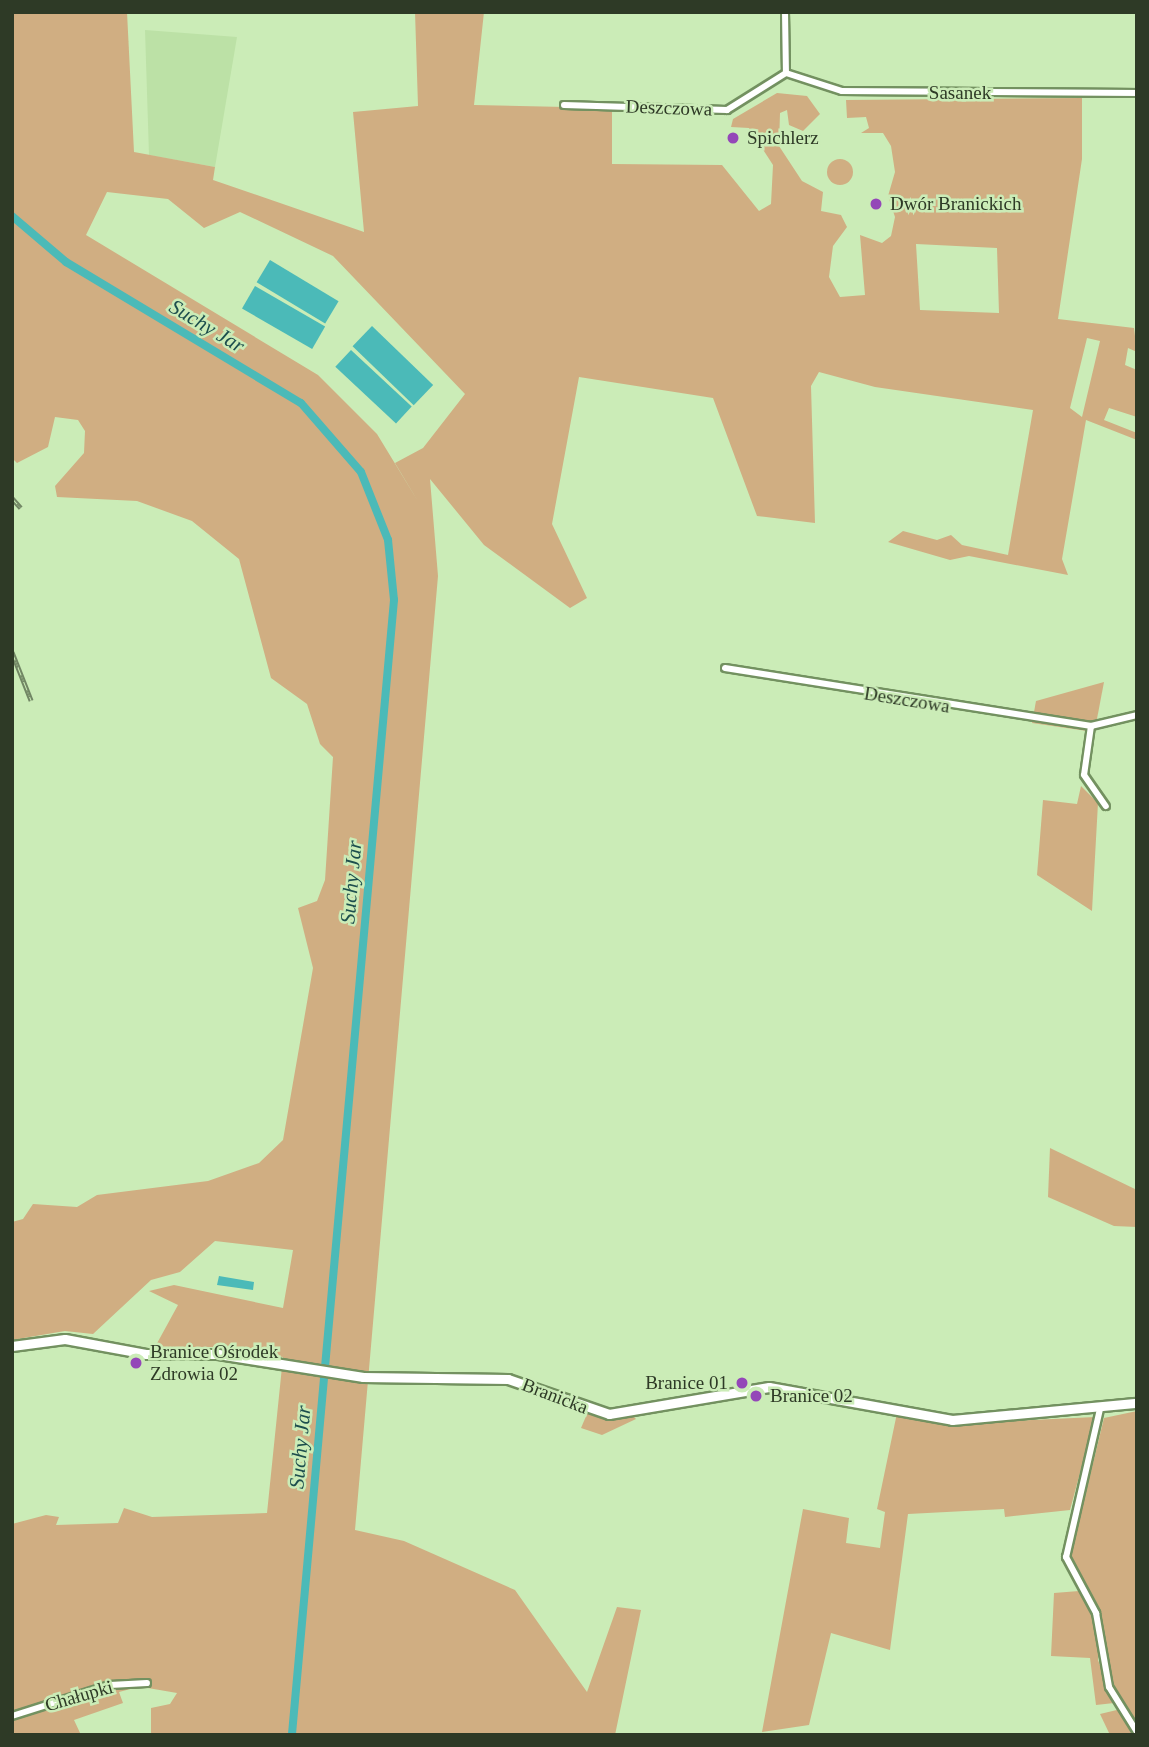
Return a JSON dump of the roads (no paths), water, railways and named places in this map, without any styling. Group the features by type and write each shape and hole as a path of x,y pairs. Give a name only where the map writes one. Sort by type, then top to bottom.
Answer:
{"street":[{"path":"785,12 786,73"},
{"name":"Sasanek","path":"786,73 842,91 1137,93"},
{"name":"Deszczowa","path":"564,105 727,110 786,73"},
{"name":"Deszczowa","path":"725,668 1091,726 1137,715"},
{"path":"1091,726 1084,775 1106,806"},
{"name":"Branicka","path":"12,1346 65,1339 146,1354 218,1354 292,1369 355,1375 508,1379 609,1414 769,1387 952,1420 1100,1409 1137,1403"},
{"path":"1100,1409 1066,1557 1096,1613 1109,1687 1137,1732"},
{"name":"Chałupki","path":"12,1716 110,1685 147,1683"}],"water":[{"path":"270,260 339,301 325,323 257,282"},
{"path":"255,286 325,326 312,349 242,309"},
{"path":"372,326 433,385 414,405 353,346"},
{"path":"351,350 412,407 396,423 335,367"},
{"path":"219,1276 254,1282 253,1290 217,1285"}],"waterway":[{"name":"Suchy Jar","path":"12,216 66,262 301,403 361,472 388,540 394,600 292,1735"}],"railway":[{"path":"12,498 21,508"},
{"path":"12,652 31,700"}],"place":[{"name":"Spichlerz","path":"733,138"},
{"name":"Dwór Branickich","path":"876,204"},
{"name":"Branice Ośrodek Zdrowia 02","path":"136,1363"},
{"name":"Branice 01","path":"742,1383"},
{"name":"Branice 02","path":"756,1396"}]}
